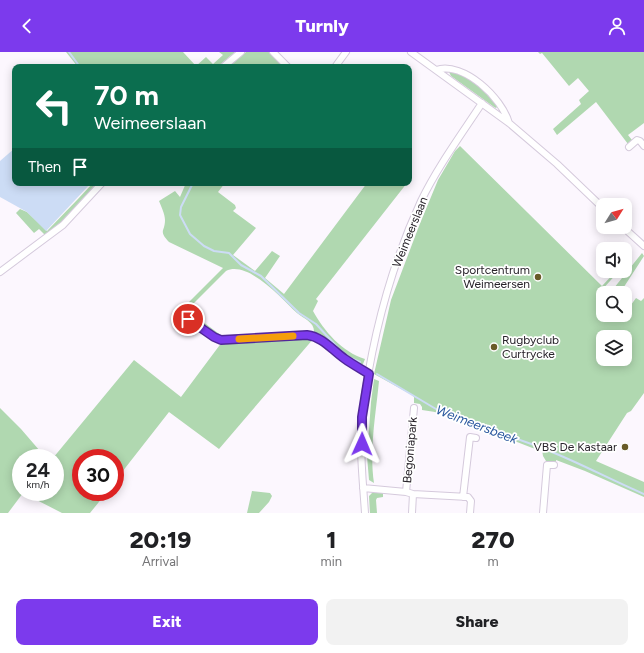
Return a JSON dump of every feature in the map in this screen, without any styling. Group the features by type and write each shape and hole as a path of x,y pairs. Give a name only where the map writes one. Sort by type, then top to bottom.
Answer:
{"street":[{"path":"227,64 241,52"},
{"path":"273,52 285,64"},
{"path":"337,64 346,52"},
{"path":"411,52 508,123 557,164 596,201"},
{"path":"436,70 455,69 484,86 506,115 508,123"},
{"name":"Weimeerslaan","path":"365,513 363,488 362,417 382,312 403,244 418,208 444,159 482,103"},
{"path":"628,147 637,140 644,146"},
{"path":"0,272 63,225 99,186"},
{"path":"631,234 643,244"},
{"path":"188,319 214,337 221,340 307,335 314,336 346,360 369,374"},
{"name":"Begoniapark","path":"406,492 414,408"},
{"path":"470,513 470,499 463,497 470,437 476,438"},
{"path":"543,513 547,465 554,465"},
{"name":"Begoniapark","path":"363,488 413,494 463,497"},
{"name":"Begoniapark","path":"412,513 413,494"}],"green space":[{"path":"66,52 183,52 194,64 76,64"},
{"path":"219,52 235,52 221,64 213,64 223,55"},
{"path":"246,52 269,52 281,64 232,64"},
{"path":"538,52 644,52 644,123 628,135 632,140 628,144 596,102 557,135 553,129 581,104 579,100 589,91 578,78 569,86 542,53 540,54"},
{"path":"206,57 213,64 198,64"},
{"path":"451,71 477,82 498,106 496,108 494,107 451,76 449,72"},
{"path":"460,146 602,286 596,286 596,322 632,322 632,304 636,298 641,301 644,298 644,393 631,411 627,413 596,461 644,482 644,497 556,460 556,462 546,461 543,456 541,444 539,443 539,450 467,421 422,410 420,404 414,403 414,397 412,395 374,374 391,300 438,180 455,151"},
{"path":"90,186 94,186 61,223 45,235 39,229 34,233 16,213 20,209 27,212 47,231"},
{"path":"185,186 223,186 218,192 235,205 236,208 233,211 256,228 233,255 255,271 272,251 280,256 265,278 284,294 365,186 405,186 316,299 318,301 313,311 334,340 357,356 365,359 363,364 360,365 342,355 314,333 311,323 297,313 274,291 254,276 244,271 235,269 226,271 187,310 222,336 220,338 179,312 223,268 169,242 164,235 163,231 165,218 159,201 175,191 180,197"},
{"path":"642,253 644,256 632,274 632,266"},
{"path":"609,278 613,278 606,286 602,286"},
{"path":"622,278 630,278 625,286 616,286"},
{"path":"308,337 314,338 219,449 169,412 124,470 124,449 72,449 72,501 100,501 90,513 62,513 39,501 64,501 64,449 60,449 134,360 181,397 222,342"},
{"path":"374,379 379,381 372,458 374,483 369,480 367,456"},
{"path":"0,408 38,449 12,449 12,501 17,501 8,513 0,513"},
{"path":"252,491 270,493 272,496 269,502 259,513 247,513"},
{"path":"376,492 383,493 383,497 377,498 376,500 377,513 370,513 369,496"}],"water":[{"path":"12,151 12,186 88,186 46,231 27,212 0,197 0,161"}],"waterway":[{"name":"Weimeersbeek","path":"69,52 78,64"},
{"name":"Weimeersbeek","path":"192,186 181,207 180,215 190,234 204,246 214,251 229,253 241,265 261,276 299,313 316,324 339,349 350,358 360,362"},
{"name":"Weimeersbeek","path":"377,374 441,412 537,446"},
{"name":"Weimeersbeek","path":"547,450 644,494"}],"slow traffic":[{"path":"239,339 293,336"}],"place":[{"name":"Sportcentrum Weimeersen","path":"538,277"},
{"name":"Rugbyclub Curtrycke","path":"494,347"},
{"name":"VBS De Kastaar","path":"625,447"}],"route":[{"path":"188,319 214,337 221,340 307,335 314,336 346,360 358,366 369,374 362,417 362,444"}]}
